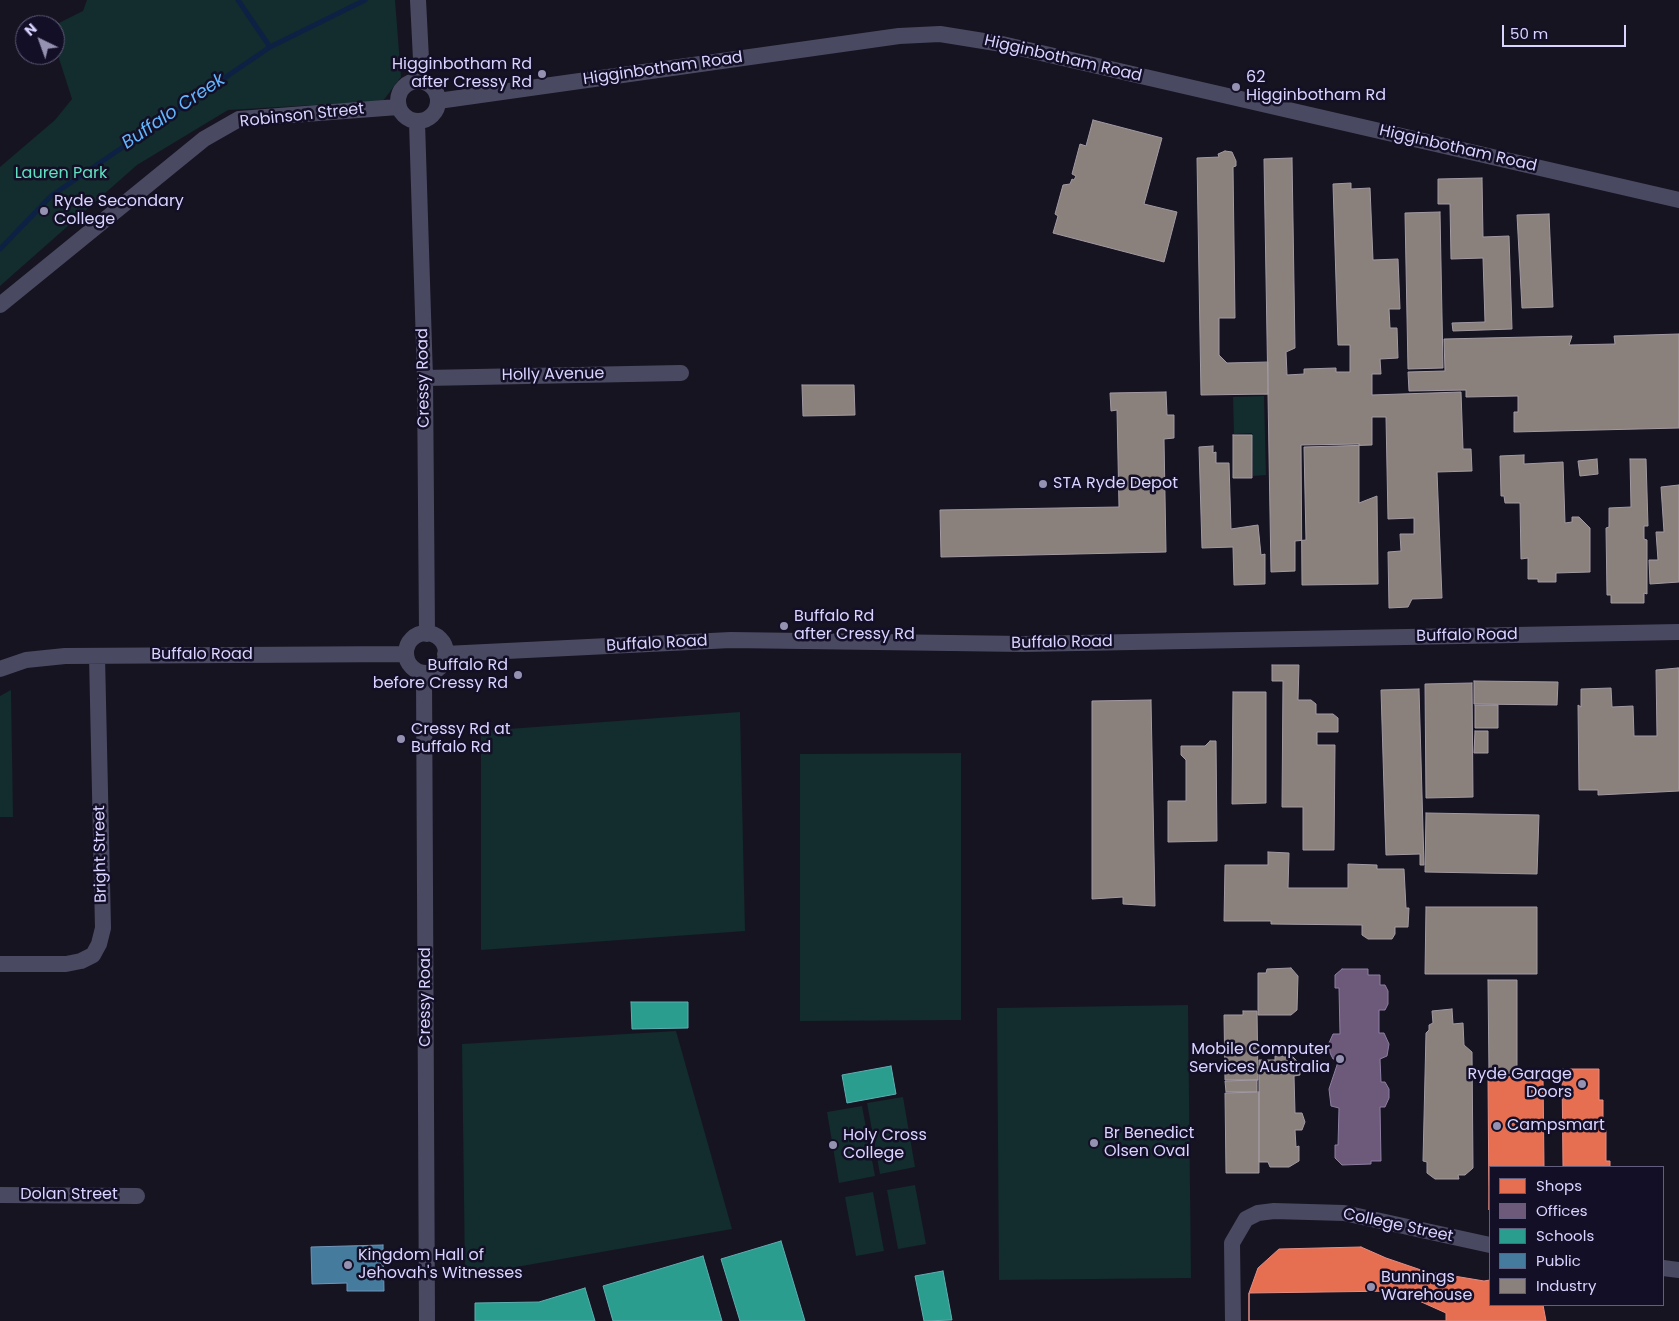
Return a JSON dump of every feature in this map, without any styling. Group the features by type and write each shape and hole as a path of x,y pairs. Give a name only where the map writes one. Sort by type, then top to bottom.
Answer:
{"street":[{"path":"417,81 421,59 418,0"},
{"name":"Higginbotham Road","path":"438,101 899,36 940,34 1012,46 1679,200"},
{"path":"417,81 424,82 434,89 438,101 434,113 429,118 417,122 407,119 398,106 399,92 404,86 417,81"},
{"name":"Robinson Street","path":"0,305 204,139 239,119 398,106"},
{"name":"Cressy Road","path":"417,122 425,378 427,634"},
{"name":"Holly Avenue","path":"425,378 681,373"},
{"name":"Buffalo Road","path":"445,654 732,640 1032,644 1679,632"},
{"path":"427,634 442,642 445,654 441,666 436,670 424,673 413,669 407,660 406,654 410,642 415,637 427,634"},
{"name":"Buffalo Road","path":"0,669 26,660 65,656 406,654"},
{"name":"Bright Street","path":"0,964 66,964 81,961 93,955 99,944 102,928 97,656"},
{"name":"Cressy Road","path":"424,673 428,1321"},
{"name":"Dolan Street","path":"0,1195 137,1196"},
{"name":"College Street","path":"1233,1321 1232,1242 1246,1219 1258,1213 1274,1211 1344,1212 1489,1245"},
{"path":"1664,1268 1679,1270"}],"green space":[{"name":"Lauren Park","path":"87,0 395,0 401,77 383,101 228,110 137,165 0,286 0,167 55,120 72,99 61,65 65,65 65,20 83,11"},
{"path":"1264,396 1266,475 1253,476 1252,433 1234,434 1233,397"},
{"path":"11,690 13,817 0,817 0,696"},
{"path":"740,712 745,931 481,950 481,731"},
{"path":"961,753 961,1020 800,1021 800,754"},
{"name":"Br Benedict Olsen Oval","path":"1188,1005 1191,1278 999,1280 997,1008"},
{"path":"676,1031 732,1229 465,1276 462,1044"},
{"path":"903,1097 915,1167 880,1174 867,1103"},
{"path":"862,1106 875,1176 839,1183 827,1112"},
{"path":"915,1185 926,1244 898,1249 887,1190"},
{"path":"873,1192 884,1251 856,1256 845,1197"}],"building: Shops":[{"path":"1562,1069 1599,1069 1599,1100 1603,1100 1603,1131 1606,1130 1606,1161 1610,1161 1610,1166 1563,1166"},
{"path":"1543,1076 1544,1166 1489,1166 1489,1210 1488,1077"},
{"name":"Bunnings Warehouse","path":"1361,1247 1424,1271 1484,1281 1489,1280 1489,1306 1543,1306 1546,1321 1249,1321 1249,1293 1258,1268 1279,1249"},
{"path":"1397,1291 1446,1313 1446,1321 1249,1321 1249,1293"}],"building: Offices":[{"path":"1342,969 1368,969 1368,975 1380,975 1380,985 1385,985 1388,991 1388,1004 1385,1010 1379,1010 1379,1033 1384,1033 1389,1044 1387,1056 1380,1059 1381,1082 1385,1082 1389,1089 1389,1098 1385,1107 1380,1107 1381,1161 1371,1161 1371,1164 1342,1165 1335,1158 1335,1145 1338,1145 1339,1108 1331,1106 1329,1089 1339,1059 1333,1059 1329,1043 1333,1034 1340,1034 1339,988 1335,988 1335,975"}],"building: Schools":[{"path":"631,1002 688,1002 688,1028 632,1029"},
{"path":"891,1066 896,1094 847,1103 842,1075"},
{"path":"781,1241 805,1321 740,1321 721,1259"},
{"path":"703,1256 722,1321 613,1321 603,1286"},
{"path":"943,1271 952,1320 924,1321 915,1276"},
{"path":"585,1288 595,1321 475,1321 475,1303 539,1302"}],"building: Public":[{"name":"Kingdom Hall of Jehovah's Witnesses","path":"383,1245 384,1291 347,1291 347,1283 312,1284 311,1247"}],"building: Industry":[{"path":"1093,120 1162,138 1144,204 1177,212 1164,262 1053,233 1058,216 1055,214 1063,185 1070,184 1076,176 1072,174 1080,144 1086,146"},
{"path":"1225,151 1232,152 1236,161 1236,166 1233,167 1235,318 1219,318 1219,355 1227,363 1268,362 1268,394 1201,395 1197,158 1219,157 1218,154"},
{"path":"1292,158 1295,348 1286,352 1287,375 1304,374 1304,369 1336,368 1336,372 1350,372 1350,345 1338,345 1333,184 1351,183 1351,189 1370,188 1373,260 1398,259 1400,309 1389,309 1390,328 1397,328 1398,358 1380,359 1381,374 1372,374 1372,395 1461,392 1463,449 1471,449 1472,471 1437,472 1442,598 1412,599 1408,607 1389,608 1388,552 1401,551 1400,534 1414,534 1414,518 1388,519 1386,417 1372,417 1372,445 1304,447 1306,540 1295,541 1295,571 1271,572 1264,159"},
{"path":"1482,178 1483,237 1509,236 1512,329 1453,331 1452,323 1485,322 1483,258 1451,259 1450,204 1438,204 1438,179"},
{"path":"1440,212 1443,368 1408,369 1405,213"},
{"path":"1549,214 1553,307 1522,308 1517,215"},
{"path":"1679,334 1679,428 1514,432 1514,412 1518,412 1518,396 1466,397 1466,390 1409,391 1408,372 1445,371 1444,339 1572,336 1569,345 1615,344 1614,336"},
{"path":"802,385 854,385 855,415 803,416"},
{"path":"1166,392 1167,415 1174,415 1174,438 1164,439 1166,552 941,557 940,510 1119,507 1117,410 1111,411 1110,393"},
{"path":"1233,435 1252,435 1252,478 1233,478"},
{"path":"1359,444 1359,503 1377,496 1378,584 1302,585 1301,445"},
{"path":"1213,446 1213,453 1216,452 1216,463 1229,463 1231,529 1258,525 1261,555 1265,554 1265,584 1234,585 1233,547 1202,548 1199,447"},
{"path":"1524,455 1524,464 1563,462 1565,523 1572,522 1572,517 1579,517 1590,528 1590,572 1556,573 1556,582 1538,582 1538,579 1528,579 1528,558 1521,559 1520,503 1505,503 1504,496 1501,496 1500,456"},
{"path":"1597,459 1598,474 1580,476 1578,461"},
{"path":"1630,459 1646,459 1648,526 1644,526 1644,539 1647,540 1647,594 1644,593 1644,603 1611,603 1611,595 1607,595 1606,528 1609,527 1609,508 1631,507"},
{"path":"1679,485 1679,582 1650,584 1649,560 1658,560 1656,532 1664,532 1661,487"},
{"path":"1272,665 1299,665 1298,700 1311,700 1316,704 1316,714 1333,714 1338,718 1338,732 1317,732 1317,745 1335,745 1334,850 1303,850 1303,807 1282,807 1283,681 1272,681"},
{"path":"1679,668 1679,791 1598,795 1598,790 1579,790 1578,705 1581,707 1581,689 1611,688 1612,707 1633,706 1634,736 1657,736 1656,670"},
{"path":"1474,681 1558,682 1557,705 1474,704"},
{"path":"1472,683 1473,797 1426,798 1425,684"},
{"path":"1419,689 1424,865 1420,865 1420,854 1386,855 1381,690"},
{"path":"1233,692 1266,692 1266,803 1232,804"},
{"path":"1151,700 1155,906 1123,904 1123,897 1092,899 1092,701"},
{"path":"1475,705 1498,705 1498,728 1475,728"},
{"path":"1475,731 1488,731 1488,753 1474,753"},
{"path":"1210,741 1216,741 1217,841 1168,842 1168,801 1186,801 1186,760 1181,755 1181,746 1205,746"},
{"path":"1426,813 1539,815 1537,874 1425,872"},
{"path":"1268,852 1289,853 1288,888 1348,888 1348,864 1377,865 1377,869 1404,869 1406,908 1409,908 1408,927 1395,927 1395,934 1392,939 1368,939 1362,935 1362,925 1271,924 1271,921 1224,921 1225,865 1268,865"},
{"path":"1426,907 1537,907 1537,974 1425,974"},
{"path":"1291,968 1298,976 1297,1010 1291,1015 1258,1015 1258,973 1266,973 1267,969"},
{"path":"1488,980 1517,980 1517,1073 1489,1074"},
{"path":"1452,1009 1453,1024 1463,1023 1464,1045 1472,1052 1473,1168 1465,1175 1458,1175 1459,1179 1435,1179 1427,1173 1427,1162 1423,1161 1426,1033 1429,1030 1429,1025 1433,1023 1432,1011"},
{"path":"1243,1011 1257,1011 1258,1080 1225,1080 1224,1015 1243,1015"},
{"path":"1275,1056 1292,1056 1299,1063 1300,1075 1294,1076 1295,1113 1302,1113 1305,1122 1302,1130 1295,1130 1296,1147 1299,1146 1299,1161 1289,1167 1270,1167 1268,1162 1259,1162 1259,1060 1275,1060"},
{"path":"1257,1080 1257,1092 1226,1092 1225,1081"},
{"path":"1259,1092 1259,1173 1226,1173 1225,1093"}],"waterway":[{"path":"238,0 270,47"},
{"name":"Buffalo Creek","path":"0,249 51,196 270,47 365,0"}],"place":[{"name":"Higginbotham Rd after Cressy Rd","path":"542,74"},
{"name":"62 Higginbotham Rd","path":"1236,87"},
{"name":"Ryde Secondary College","path":"44,211"},
{"name":"STA Ryde Depot","path":"1043,484"},
{"name":"Buffalo Rd after Cressy Rd","path":"784,626"},
{"name":"Buffalo Rd before Cressy Rd","path":"518,675"},
{"name":"Cressy Rd at Buffalo Rd","path":"401,739"},
{"name":"Mobile Computer Services Australia","path":"1340,1059"},
{"name":"Ryde Garage Doors","path":"1582,1084"},
{"name":"Campsmart","path":"1497,1126"},
{"name":"Br Benedict Olsen Oval","path":"1094,1143"},
{"name":"Holy Cross College","path":"833,1145"},
{"name":"Kingdom Hall of Jehovah's Witnesses","path":"348,1265"},
{"name":"Bunnings Warehouse","path":"1371,1287"}]}
